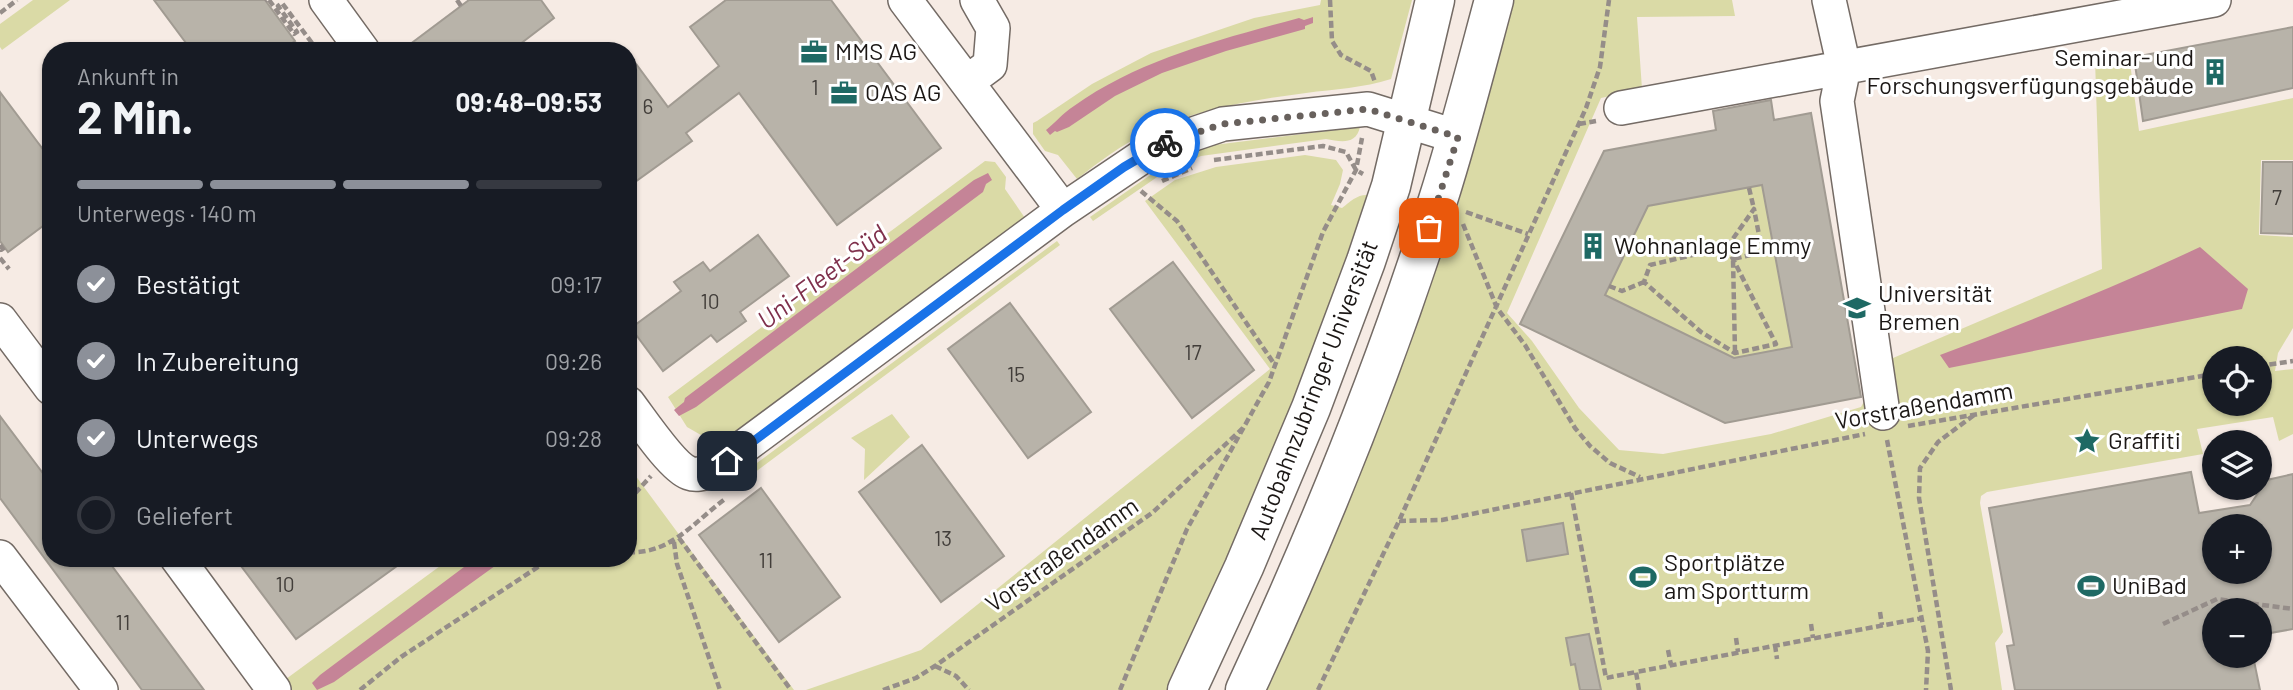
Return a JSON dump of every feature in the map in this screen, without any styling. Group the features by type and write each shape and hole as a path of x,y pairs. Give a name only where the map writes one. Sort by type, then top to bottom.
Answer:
{"main road":[{"name":"Autobahnzubringer Universität","path":"1187,690 1244,567 1311,408 1366,261 1391,186 1435,0"},
{"name":"Autobahnzubringer Universität","path":"1245,690 1292,588 1356,435 1458,137 1494,0"}],"street":[{"path":"326,0 356,42"},
{"path":"905,0 1063,210"},
{"path":"967,82 990,65 993,28 977,0"},
{"path":"1829,0 1844,67 1837,101 1884,426"},
{"path":"1621,107 2214,0"},
{"path":"637,415 682,469 698,475 711,471 1063,210 1158,146 1223,124 1368,109 1458,137"},
{"path":"0,320 42,376"},
{"path":"0,557 101,690"},
{"path":"184,567 274,690"}],"path":[{"path":"0,13 17,0"},
{"path":"267,0 294,34 297,32 278,6 282,4 311,42"},
{"path":"457,0 461,6"},
{"path":"1120,690 1187,529 1246,425 1275,365 1324,232 1356,170 1376,80 1371,71 1341,55 1332,41 1328,7 1330,0"},
{"path":"1318,690 1399,522 1586,108 1600,67 1609,0"},
{"path":"1207,161 1323,146 1346,152 1356,170"},
{"path":"1160,182 1194,167"},
{"path":"1131,198 1150,186"},
{"path":"1733,259 1751,255 1760,240 1749,188"},
{"path":"1141,191 1177,221 1275,365"},
{"path":"1458,209 1497,308 1525,345 1558,402 1590,446 1610,463 1641,478"},
{"path":"1609,286 1622,291 1644,282 1650,265 1727,247 1754,209"},
{"path":"0,245 4,251 0,250"},
{"path":"1644,282 1700,332 1735,352 1776,344 1727,247"},
{"path":"0,258 9,269"},
{"path":"1733,259 1735,352"},
{"path":"2272,364 2293,361"},
{"name":"Vorstraßendamm","path":"1399,522 1442,520 1884,426 1975,414 2202,376"},
{"path":"1951,690 1919,498 1920,468 1938,442 1975,414"},
{"name":"Vorstraßendamm","path":"883,690 916,678 935,666 1152,513 1246,425"},
{"path":"1884,426 1928,651 1926,690"},
{"path":"637,553 676,540 734,492"},
{"path":"1571,492 1606,678 1922,618"},
{"path":"676,540 677,564 720,690"},
{"path":"676,540 792,690"},
{"path":"360,690 401,657 538,567"},
{"path":"2163,624 2217,599 2293,609"},
{"path":"1880,612 1882,625"},
{"path":"1811,624 1813,638"},
{"path":"1735,638 1738,652"},
{"path":"1775,645 1777,659"},
{"path":"1668,650 1671,665"},
{"path":"935,666 956,676 969,690"},
{"path":"1636,672 1639,690"}],"green space":[{"path":"33,0 70,0 2,50 0,24"},
{"path":"1321,0 1412,0 1391,79 1245,102 1184,118 1127,143 1077,179 1058,155 1045,151 1033,134 1033,123 1092,84 1151,53 1254,18 1320,5"},
{"path":"1511,0 1732,0 1735,16 1637,17 1642,89 1601,98 1507,313 1532,341 1579,408 1619,450 1663,454 1771,434 1861,407 1886,361 2102,269 2095,60 2129,55 2139,131 2293,98 2293,160 2261,160 2259,235 2293,237 2293,328 2278,353 2275,371 2293,369 2293,434 2279,441 2273,417 2197,429 2202,454 1987,492 1981,496 1980,503 2003,632 1995,643 2002,690 1265,690 1395,381 1456,213"},
{"path":"1360,127 1355,137 1347,141 1326,139 1201,156 1166,171 1093,221 1090,217 1159,169 1160,161 1198,147"},
{"path":"1305,155 1336,160 1343,170 1331,205 1342,208 1360,196 1373,196 1310,370 1170,690 806,690 921,650 1270,369 1145,201 1175,180 1216,167"},
{"path":"985,161 995,162 1006,177 1005,189 1025,218 720,446 687,427 668,397"},
{"path":"1762,185 1792,347 1734,358 1605,295 1648,206"},
{"path":"1057,241 1060,245 750,476 746,471"},
{"path":"892,414 910,437 864,480 865,449 851,438"},
{"path":"637,478 794,690 271,690 439,567 637,567"}],"shaded area":[{"path":"1313,17 1313,23 1305,26 1305,29 1226,51 1162,73 1115,96 1069,127 1050,135 1046,130 1070,109 1099,90 1154,63 1241,34 1299,18 1304,20"},
{"path":"988,173 992,180 986,184 983,192 696,407 679,416 674,410 685,398 974,180"},
{"path":"2200,247 2248,289 2242,309 1949,368 1940,355 2071,304"},
{"path":"464,567 494,567 334,682 317,690 312,683"}],"building":[{"path":"154,0 265,0 295,41 294,42 185,42"},
{"path":"469,0 541,0 554,18 523,42 413,42"},
{"path":"726,0 831,0 941,148 837,225 739,93 686,133 692,141 637,181 637,65 668,107 719,66 690,27"},
{"name":"Seminar- und Forschungsverfügungsgebäude","path":"2293,27 2293,88 2143,121 2134,57"},
{"path":"0,92 42,148 42,227 8,252 0,241"},
{"name":"Wohnanlage Emmy","path":"1771,100 1774,120 1811,113 1861,397 1725,423 1520,324 1604,151 1716,130 1713,111","holes":["1762,185 1792,347 1734,358 1605,295 1648,206"]},
{"path":"2263,162 2293,162 2293,234 2261,233"},
{"path":"758,235 789,276 740,312 746,321 717,342 711,335 663,371 637,336 637,324 681,291 674,282 703,262 710,271"},
{"path":"1173,262 1254,370 1192,418 1110,309"},
{"path":"1010,303 1091,412 1028,458 948,349"},
{"path":"0,416 42,472 42,555 0,498"},
{"path":"922,445 1004,556 941,602 859,492"},
{"name":"UniBad","path":"2191,472 2199,513 2250,505 2253,500 2272,500 2272,479 2293,474 2293,629 2272,633 2272,598 2202,598 2202,668 2255,668 2260,690 2015,690 2007,646 2014,645 1989,508"},
{"path":"761,488 840,597 779,642 699,535"},
{"path":"1563,523 1568,554 1527,561 1522,530"},
{"path":"51,567 113,567 204,690 142,690"},
{"path":"242,567 396,567 296,639"},
{"path":"1589,634 1601,690 1580,690 1575,664 1571,665 1566,638"}],"way so far":[{"path":"1165,143 1223,124 1368,109 1458,137 1429,228"}],"place":[{"name":"MMS AG","path":"814,52"},
{"name":"Seminar- und Forschungsverfügungsgebäude","path":"2215,72"},
{"name":"OAS AG","path":"844,93"},
{"name":"Wohnanlage Emmy","path":"1593,246"},
{"name":"Universität Bremen","path":"1857,308"},
{"name":"Graffiti","path":"2087,441"},
{"name":"Sportplätze am Sportturm","path":"1643,577"},
{"name":"UniBad","path":"2091,586"}],"route":[{"path":"727,461 1063,210 1124,167 1165,143"}],"water label":[{"name":"Uni-Fleet-Süd","path":"822,277"}]}
